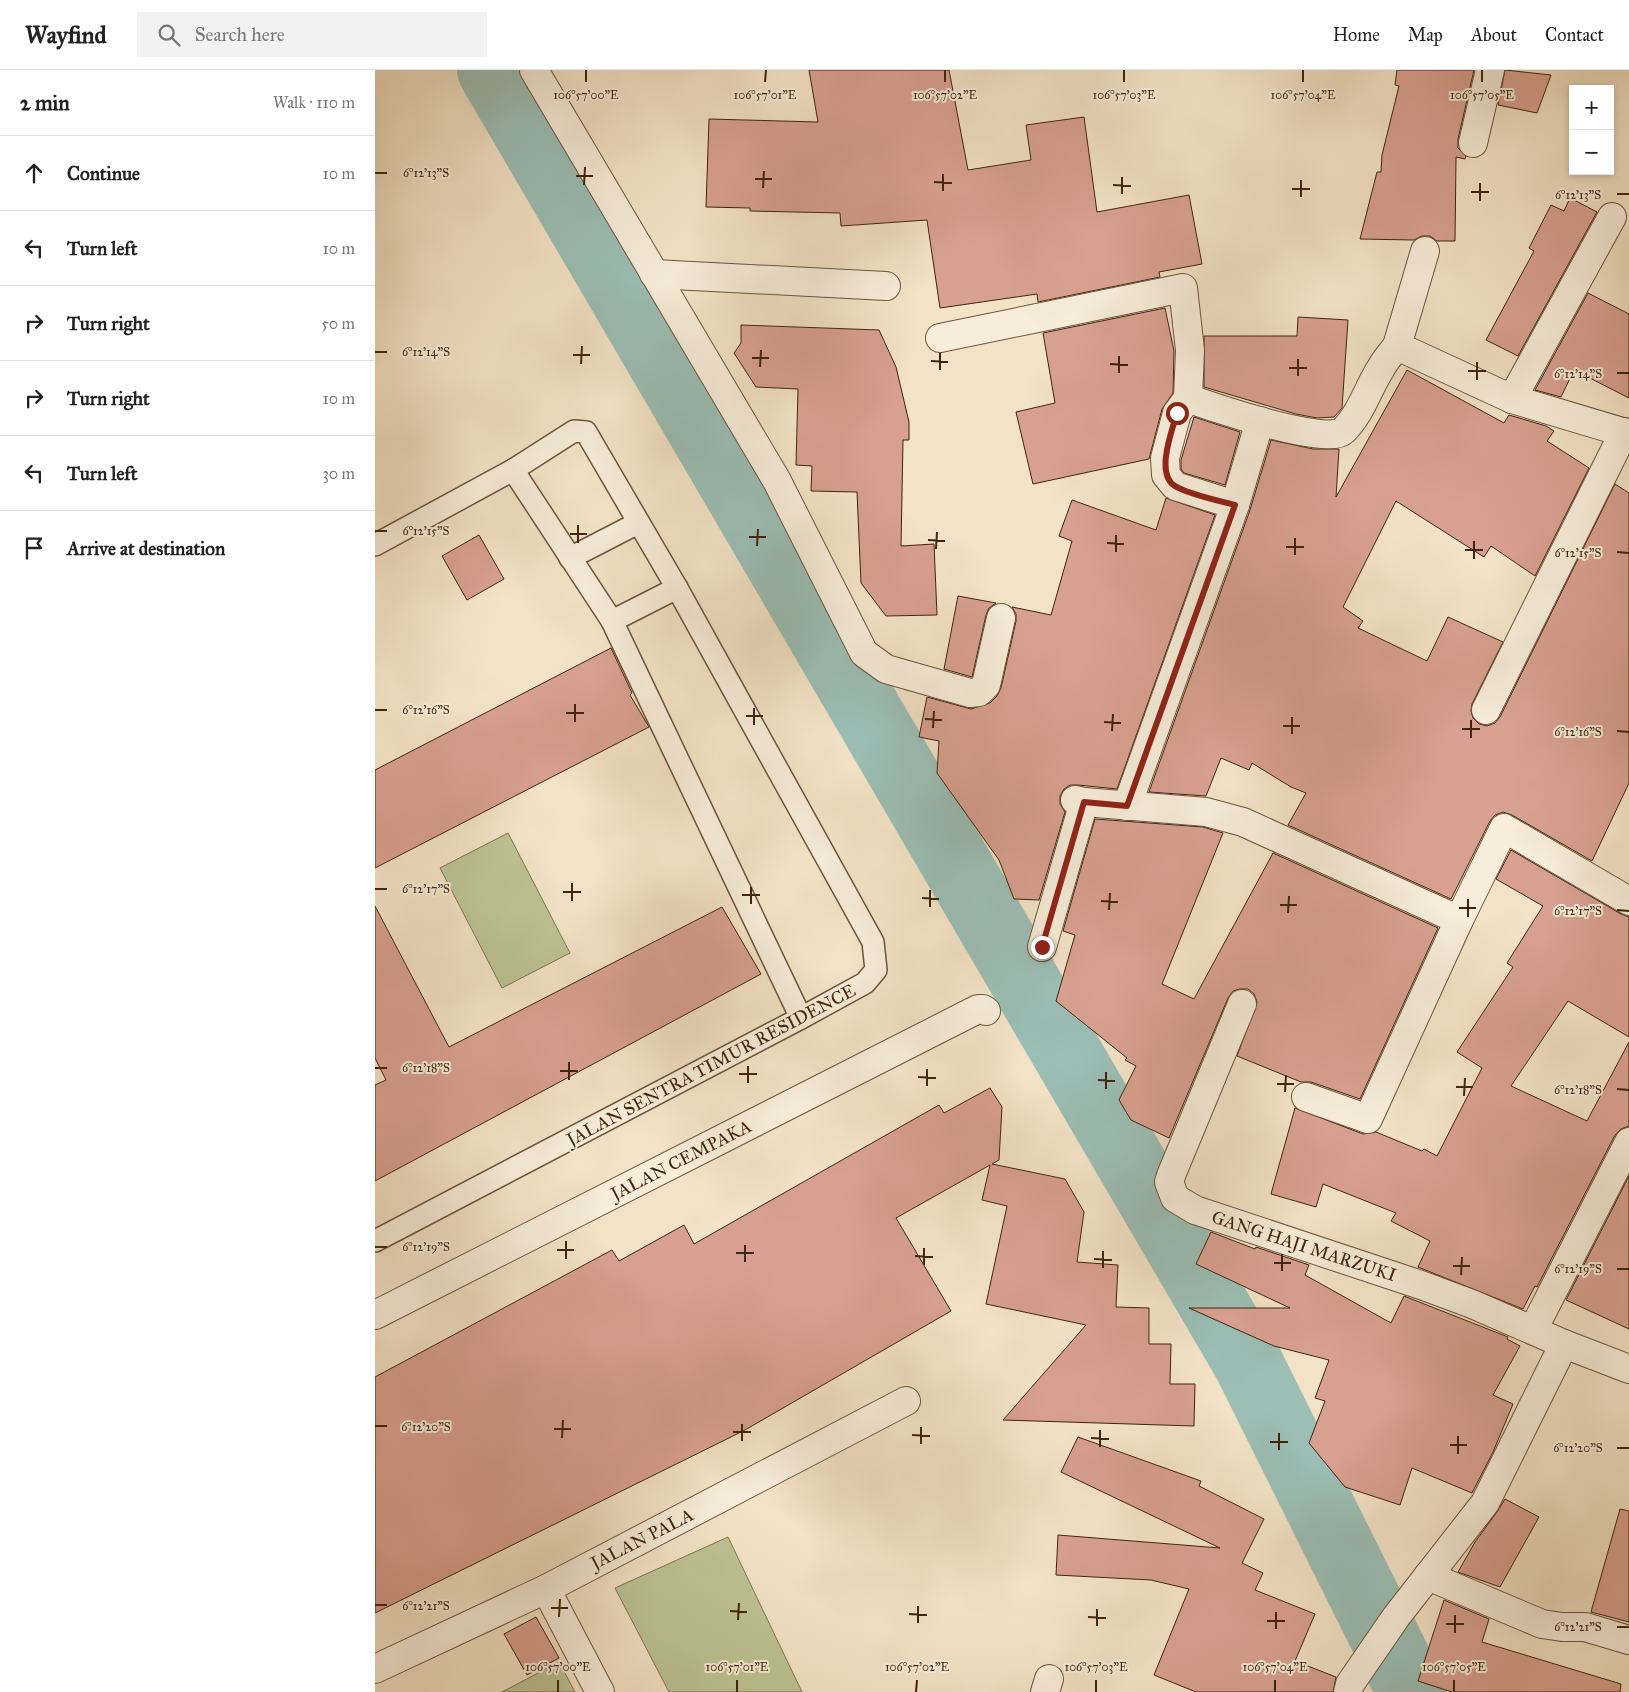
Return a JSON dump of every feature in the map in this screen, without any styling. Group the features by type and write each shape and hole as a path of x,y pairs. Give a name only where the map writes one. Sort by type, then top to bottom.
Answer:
{"street":[{"path":"533,70 777,481 864,654 886,669 970,693 979,692 986,685 1001,618"},
{"path":"1473,143 1490,70"},
{"path":"1511,398 1612,217"},
{"path":"1188,398 1259,421 1331,436 1343,432 1366,397 1381,368 1397,346 1425,251"},
{"path":"654,274 886,286"},
{"path":"940,338 1183,288 1190,350 1188,398 1177,413 1165,458 1166,475 1175,486 1235,505"},
{"path":"1397,346 1511,398 1627,433 1486,710"},
{"path":"1127,806 1235,505 1259,421"},
{"path":"1042,947 1079,801 1206,812 1243,822 1459,920"},
{"path":"1306,1097 1368,1119 1459,920 1504,828 1629,902"},
{"name":"GANG HAJI MARZUKI","path":"1242,1004 1172,1173 1169,1182 1175,1198 1185,1206 1227,1222 1369,1266 1464,1300 1564,1344 1629,1368"},
{"name":"JALAN CEMPAKA","path":"375,1315 978,1009 983,1009 986,1012"},
{"path":"1533,1330 1629,1142"},
{"path":"1347,1692 1363,1664 1396,1617 1485,1503 1564,1344"},
{"name":"JALAN PALA","path":"375,1669 546,1589 906,1401"},
{"path":"1428,1576 1542,1624 1562,1628 1585,1627 1629,1640"},
{"path":"546,1589 600,1692"}],"lane":[{"name":"JALAN SENTRA TIMUR RESIDENCE","path":"375,1241 801,1018 865,983 876,970 873,942 677,588 586,432 574,431 513,470"},
{"path":"375,545 513,470 612,621 801,1018"},
{"path":"570,558 638,523"},
{"path":"612,621 677,588"}],"green space":[{"path":"508,833 570,953 502,988 440,868"},
{"path":"728,1537 802,1692 669,1692 615,1588"},
{"path":"559,1662 575,1692 502,1692"}],"building":[{"path":"809,70 949,70 968,170 1031,160 1026,125 1084,117 1097,212 1189,195 1202,264 1159,272 1160,277 1038,302 1037,294 940,308 927,220 841,226 840,213 750,211 750,208 706,207 709,119 818,122"},
{"path":"1397,70 1474,70 1458,139 1458,148 1466,156 1465,159 1456,157 1455,241 1437,241 1430,236 1422,236 1414,240 1360,239 1377,172 1381,172 1382,155 1399,86 1395,85"},
{"path":"1505,70 1551,75 1537,113 1498,105"},
{"path":"1570,198 1597,212 1518,356 1486,340 1534,251 1529,248 1551,205 1564,211"},
{"path":"1588,293 1629,314 1629,398 1574,370 1561,397 1535,390"},
{"path":"1165,308 1174,351 1173,393 1162,409 1149,459 1033,484 1016,412 1055,403 1043,333"},
{"path":"1298,317 1348,320 1342,408 1334,417 1317,418 1296,414 1204,387 1204,336 1297,336"},
{"path":"741,325 879,330 896,367 909,422 909,440 903,440 901,546 934,544 937,615 886,616 861,583 857,492 811,491 812,466 796,465 798,389 756,387 734,353 741,343"},
{"path":"1407,370 1504,423 1509,415 1546,426 1554,431 1547,441 1589,468 1535,576 1491,546 1484,557 1396,501 1343,607 1363,621 1358,628 1427,661 1448,617 1503,642 1472,704 1473,718 1479,724 1487,726 1495,723 1500,717 1615,484 1629,493 1629,783 1592,861 1512,815 1503,812 1495,815 1490,821 1451,899 1288,825 1306,793 1291,787 1252,763 1249,770 1221,758 1206,796 1149,792 1250,510 1271,440 1313,449 1339,449 1336,497"},
{"path":"1194,417 1240,432 1225,485 1184,473 1181,469 1181,460"},
{"path":"1166,498 1215,515 1117,789 1070,785 1064,789 1060,796 1060,804 1065,812 1039,900 1014,899 999,860 937,773 939,741 919,737 927,697 971,709 990,703 997,696 1001,688 1016,621 1016,614 1012,607 1051,615 1072,541 1059,536 1072,500 1156,530"},
{"path":"479,535 504,579 467,600 442,556"},
{"path":"958,596 996,603 989,608 986,615 972,677 944,669"},
{"path":"611,648 632,693 630,695 649,727 375,868 375,770"},
{"path":"1095,819 1203,827 1223,833 1162,984 1194,999 1273,853 1438,928 1360,1099 1311,1082 1301,1082 1237,1056 1257,1002 1254,994 1248,989 1240,989 1233,991 1228,998 1169,1138 1131,1120 1119,1100 1136,1066 1125,1060 1127,1058 1056,1001 1075,935 1063,931"},
{"path":"1511,850 1629,917 1629,1037 1568,1001 1511,1086 1587,1121 1629,1042 1629,1126 1621,1129 1615,1135 1537,1287 1535,1286 1523,1309 1418,1267 1430,1241 1391,1221 1396,1213 1323,1184 1316,1207 1271,1194 1295,1108 1363,1134 1376,1132 1422,1151 1424,1149 1437,1156 1482,1068 1457,1052 1513,967 1507,963 1543,906 1496,879"},
{"path":"375,906 449,1047 722,907 761,974 375,1181 375,1085 386,1080 375,1058"},
{"path":"990,1088 1002,1107 999,1160 992,1164 1065,1179 1084,1212 1077,1262 1118,1265 1116,1307 1149,1308 1149,1344 1171,1344 1170,1384 1195,1384 1194,1426 1003,1420 1086,1325 986,1304 1007,1206 982,1200 990,1165 896,1218 951,1311 745,1430 375,1613 375,1377 612,1250 619,1261 684,1225 694,1244 939,1105 944,1113"},
{"path":"1629,1176 1629,1329 1566,1300"},
{"path":"1211,1232 1255,1249 1256,1247 1309,1265 1305,1275 1391,1323 1404,1296 1508,1337 1507,1339 1520,1346 1493,1395 1513,1404 1493,1452 1472,1493 1412,1468 1400,1505 1345,1487 1309,1443 1325,1401 1315,1398 1329,1360 1274,1346 1189,1308 1290,1308 1196,1264"},
{"path":"1078,1437 1201,1481 1199,1486 1264,1519 1242,1563 1263,1573 1255,1590 1315,1614 1295,1661 1336,1677 1333,1692 1196,1692 1154,1675 1189,1589 1151,1580 1056,1575 1058,1535 1220,1548 1061,1472"},
{"path":"1505,1499 1539,1517 1500,1587 1458,1572 1475,1542"},
{"path":"1620,1509 1629,1511 1629,1622 1591,1612"},
{"path":"1444,1600 1489,1619 1482,1642 1621,1684 1620,1692 1452,1692 1418,1681"},
{"path":"536,1617 559,1658 527,1675 504,1634"}],"waterway":[{"path":"492,70 1247,1361 1412,1692"}],"route":[{"path":"1042,947 1084,802 1127,806 1184,642 1235,505 1175,486 1166,475 1165,458 1177,413"}]}
